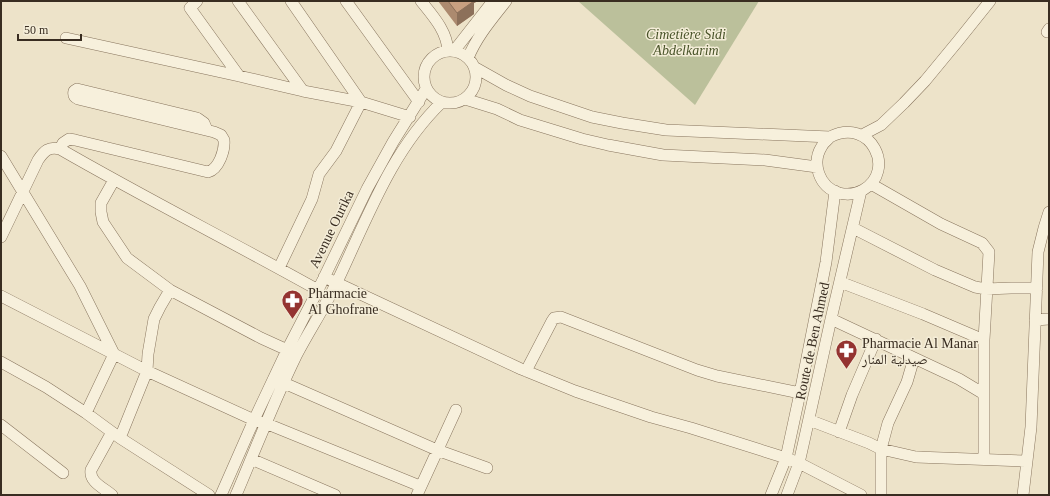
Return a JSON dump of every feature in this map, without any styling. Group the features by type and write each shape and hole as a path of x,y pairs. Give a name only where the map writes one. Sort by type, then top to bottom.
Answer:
{"street":[{"path":"197,1 190,8 239,76"},
{"path":"238,1 303,91"},
{"path":"291,1 361,102"},
{"path":"346,1 419,102"},
{"path":"421,1 446,36 451,51"},
{"path":"451,51 493,1"},
{"path":"506,1 484,28 473,46 471,62 476,78 470,94 465,99 450,104 433,97 426,89 424,81 424,72 427,64 432,57 440,53 451,51 461,53 471,62 506,85 530,96 592,117 666,130 830,137"},
{"path":"862,135 881,125 925,81 990,1"},
{"path":"66,38 303,91 361,102 410,117"},
{"path":"60,149 63,143 69,139 208,172 214,169 218,164 225,142 220,135 207,130 78,99 74,96 74,91 80,89 201,120 207,130"},
{"name":"Avenue Ourika","path":"236,495 265,423 284,383 292,352 324,277 367,189 393,142 410,117 426,89"},
{"path":"465,99 497,109 520,120 582,139 608,145 663,155 765,160 817,166"},
{"path":"279,268 312,199 319,174 336,151 361,102"},
{"name":"Avenue Ourika","path":"221,495 254,420 292,352 336,283 392,167 428,116 442,102"},
{"path":"874,145 881,125"},
{"path":"854,132 862,135 874,145 878,155 879,165 876,175 871,184 861,191 848,194 835,191 823,181 817,166 818,155 822,145 830,137 838,133 854,132"},
{"path":"1,237 38,160 44,151 54,147 318,290"},
{"path":"1,156 80,286 114,354"},
{"path":"114,180 101,203 101,212 103,222 127,258 170,290 261,338 292,352"},
{"path":"871,184 941,224 982,243 989,252 984,340 984,459"},
{"name":"Route de Ben Ahmed","path":"771,495 786,458 800,394 813,320 826,262 835,191"},
{"name":"Route de Ben Ahmed","path":"787,495 799,463 830,319 861,191"},
{"path":"1023,495 1031,427 1038,252 1049,212"},
{"path":"853,228 935,270 975,287 986,289 1037,288"},
{"path":"324,277 526,371 613,405 786,458 862,495"},
{"path":"840,282 917,311 984,340"},
{"path":"112,495 93,480 90,473 116,435 147,371 148,354 154,319 170,290"},
{"path":"1,296 147,371 254,420 265,423 418,491 456,410"},
{"path":"526,371 552,321 554,318 561,317 704,372 800,394"},
{"path":"830,319 876,339 959,379 984,394"},
{"path":"1035,320 1049,320"},
{"path":"839,432 852,395 876,339"},
{"path":"86,413 114,354"},
{"path":"881,495 881,449 888,423 907,382 914,358"},
{"path":"1,362 46,387 116,435 209,495"},
{"path":"284,383 437,450 487,468"},
{"path":"809,420 881,449 916,457 1026,461"},
{"path":"1,425 64,473"},
{"path":"251,459 335,495"}],"green space":[{"name":"Cimetière Sidi Abdelkarim","path":"578,1 759,1 695,105"}],"building":[{"path":"448,1 474,1 457,13"}],"place":[{"name":"Pharmacie Al Ghofrane","path":"293,320"},
{"name":"Pharmacie Al Manar صيدلية المنار","path":"846,370"}]}
